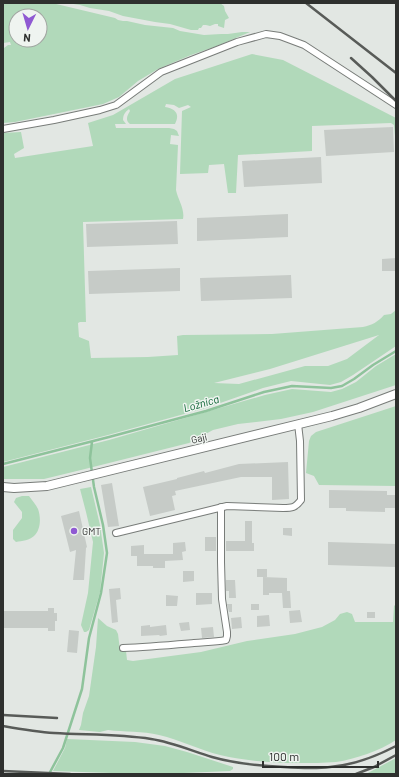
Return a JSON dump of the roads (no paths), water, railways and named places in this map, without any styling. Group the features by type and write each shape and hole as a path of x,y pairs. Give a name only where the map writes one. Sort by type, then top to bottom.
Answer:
{"street":[{"path":"3,129 78,115 116,105 161,72 237,42 266,34 280,36 304,44 396,105"},
{"name":"Gaji","path":"3,487 14,488 47,486 332,416 359,408 396,394"},
{"path":"116,533 227,506 291,508 296,506 301,500 300,441 298,424"},
{"path":"123,648 146,648 226,640 227,632 222,599 221,507"}],"waterway":[{"name":"Ložnica","path":"3,464 206,411 264,392 292,386 331,388 342,386 396,351"},
{"path":"49,774 63,748 82,689 89,638 101,593 107,553 90,458 92,442"}],"railway":[{"path":"306,3 396,73"},
{"path":"351,58 396,101"},
{"path":"3,715 57,718"},
{"path":"3,726 48,733 139,737 167,742 212,757 239,763 295,768 339,766 372,757 396,746"},
{"path":"356,774 374,767 396,755"},
{"path":"3,771 70,774"}],"place":[{"name":"GMT","path":"74,531"}]}
